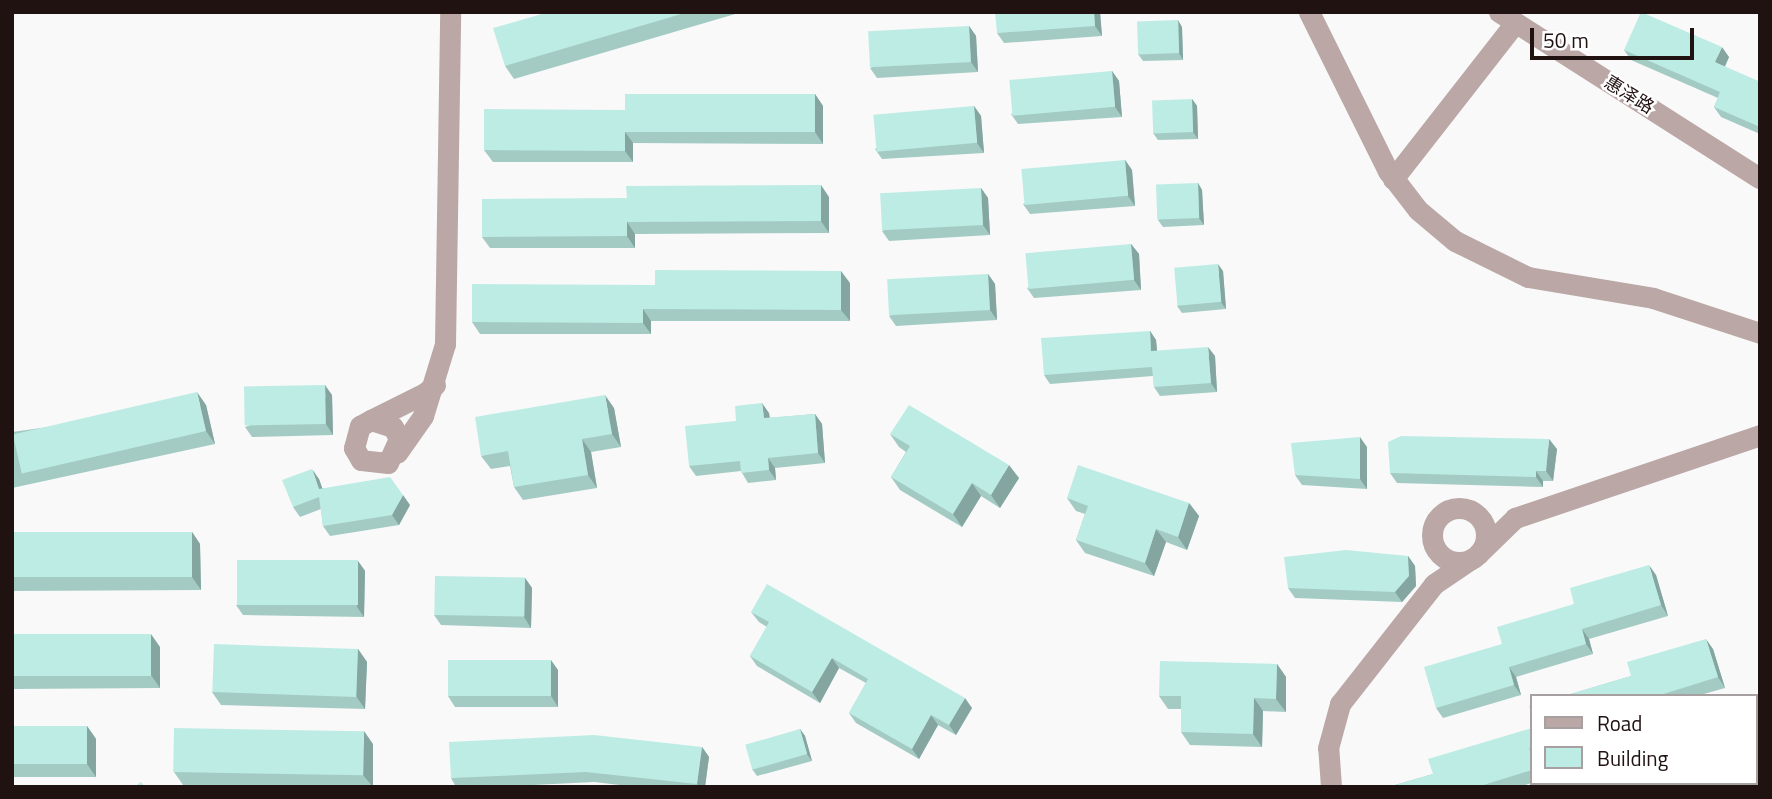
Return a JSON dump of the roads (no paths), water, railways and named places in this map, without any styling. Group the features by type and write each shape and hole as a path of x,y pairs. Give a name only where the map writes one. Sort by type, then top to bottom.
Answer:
{"street":[{"path":"435,385 371,420 354,436 361,460 388,463 397,453 435,385 445,344 450,12"},
{"path":"1309,12 1393,179 1436,226 1503,268 1555,284 1653,298 1760,334"},
{"path":"1393,179 1507,18"},
{"name":"惠泽路","path":"1507,18 1760,178"},
{"path":"371,420 393,427 397,453"},
{"path":"1331,787 1328,748 1340,704 1434,584 1475,556 1515,518 1760,435"},
{"path":"1434,584 1438,552 1432,536 1436,520 1449,510 1515,518"},
{"path":"1470,511 1485,528 1475,556"},
{"path":"1438,552 1453,562 1475,556"}]}
